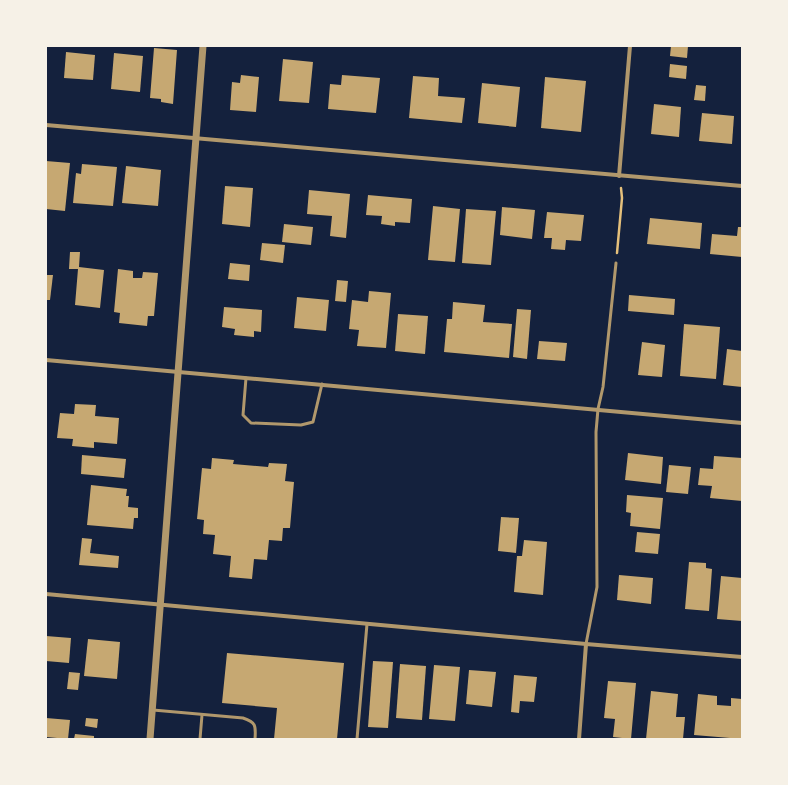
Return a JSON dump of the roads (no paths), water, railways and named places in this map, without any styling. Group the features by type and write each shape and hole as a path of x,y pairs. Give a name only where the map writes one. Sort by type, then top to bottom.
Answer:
{"street":[{"path":"150,739 203,46"},
{"path":"619,176 630,46"},
{"path":"46,124 742,186"},
{"path":"46,360 742,423"},
{"path":"46,594 742,657"},
{"path":"579,739 586,644"}],"lane":[{"path":"586,644 597,586 596,432 598,409 603,386 616,263"},
{"path":"246,378 243,415 251,423 301,425 313,422 322,384"},
{"path":"357,739 368,624"},
{"path":"152,710 243,718 250,720 254,724 256,730 255,739"},
{"path":"200,739 202,715"}]}
